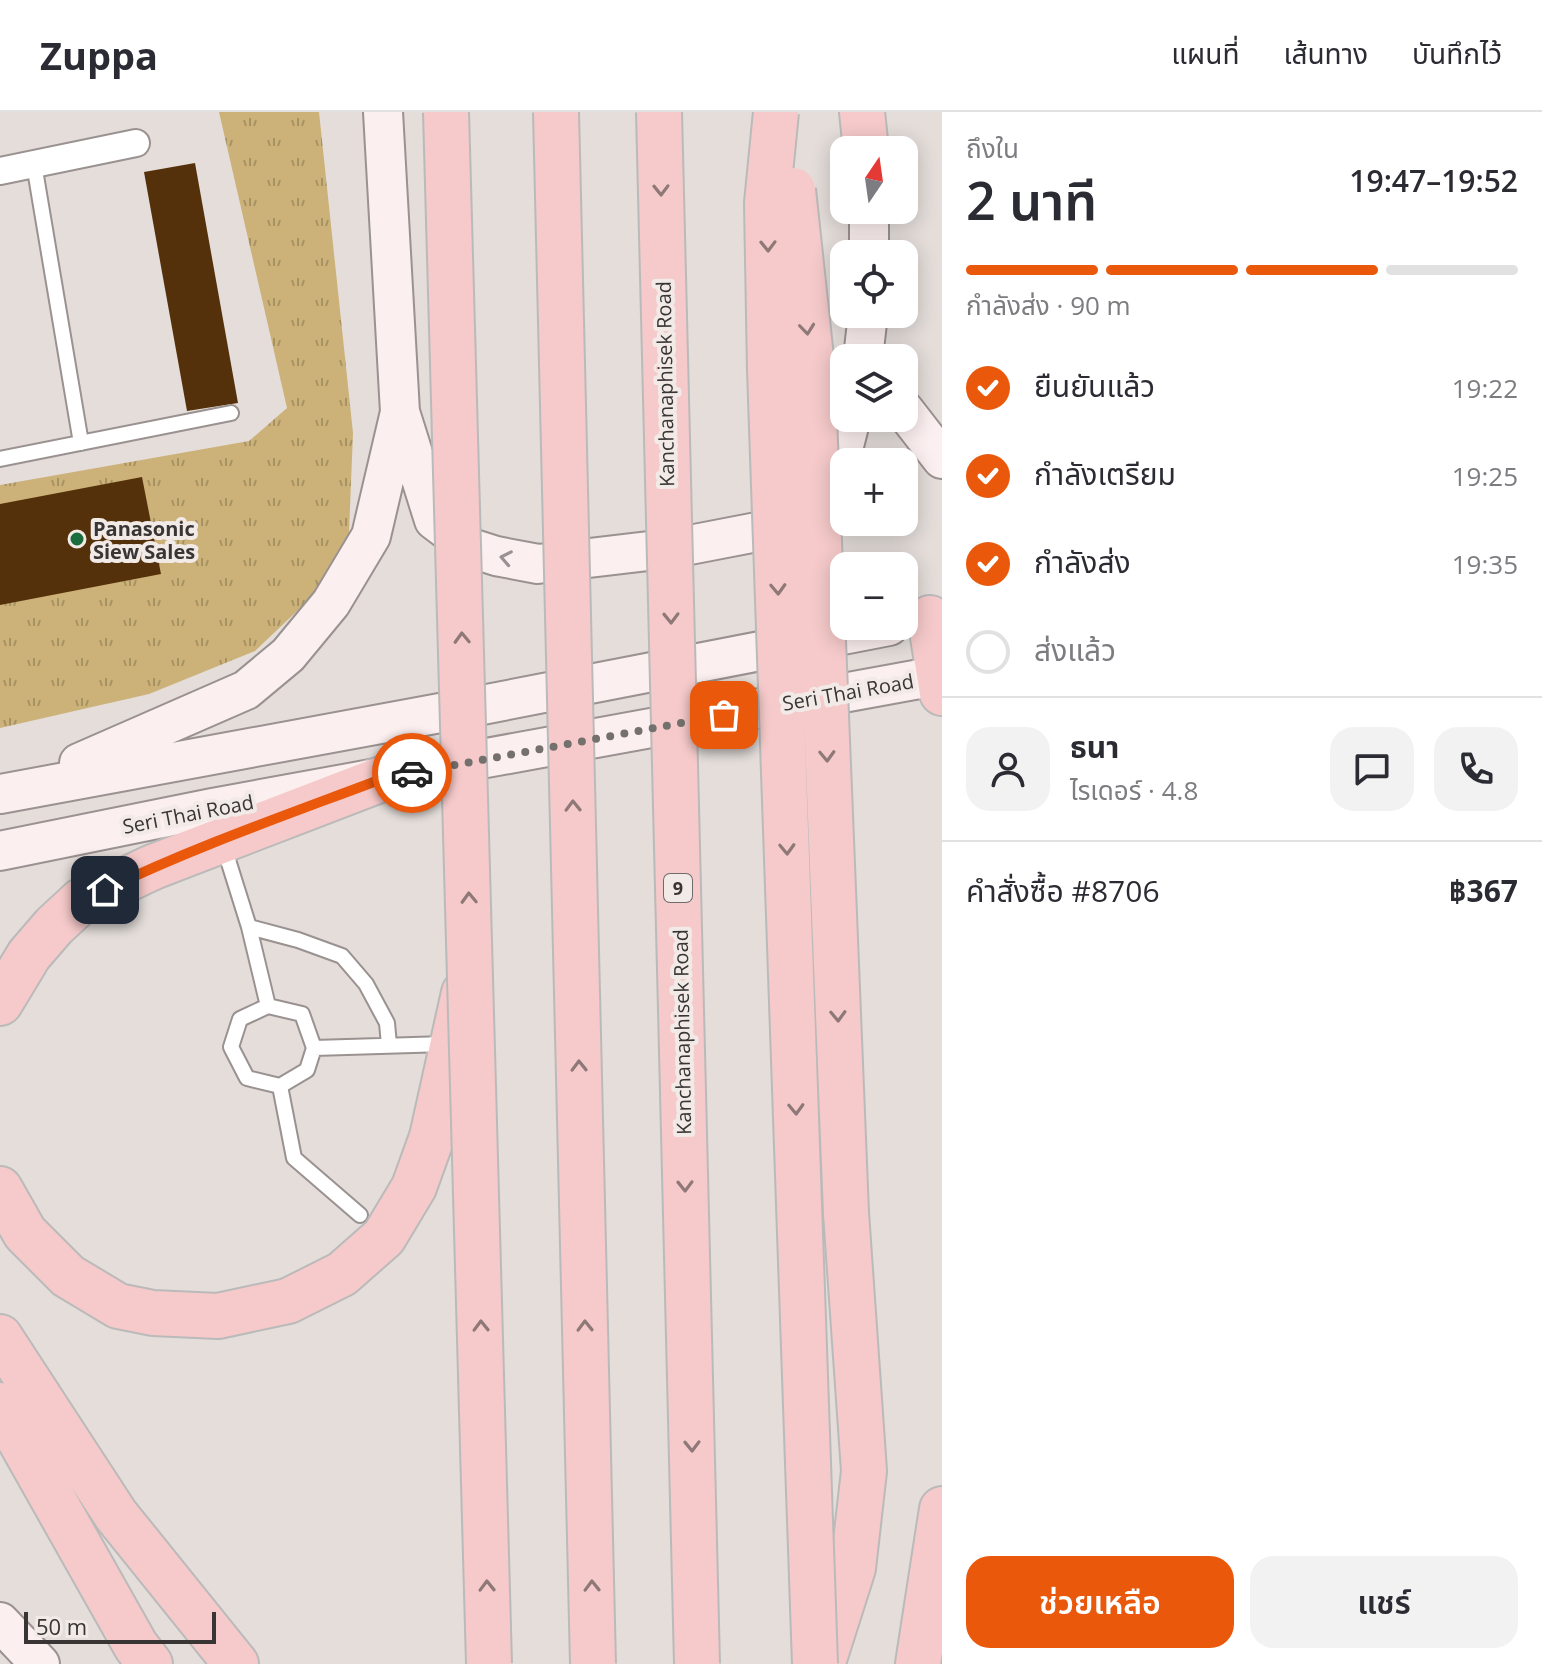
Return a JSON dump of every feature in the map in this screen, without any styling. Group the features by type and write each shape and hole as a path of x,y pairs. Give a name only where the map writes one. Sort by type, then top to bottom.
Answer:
{"highway":[{"path":"446,112 489,1664"},
{"path":"556,112 593,1664"},
{"name":"Kanchanaphisek Road","path":"659,112 697,1664"},
{"path":"776,112 767,203 770,355 817,1664"},
{"path":"785,112 812,367 846,1213 864,1471 853,1568 825,1656 817,1664"},
{"path":"862,112 865,136"},
{"path":"918,626 941,681"},
{"path":"0,1003 29,955 81,901 153,867 387,777"},
{"path":"0,1189 25,1233 68,1276 118,1306 153,1313 218,1316 288,1301 342,1274 384,1237 414,1187 432,1137 471,962"},
{"path":"0,1337 116,1515 236,1664"},
{"path":"0,1405 136,1646 150,1664"},
{"path":"918,1664 942,1509"}],"main road":[{"path":"383,112 400,412 434,520 471,548 538,564 674,548 777,528 810,506 836,477 847,432"},
{"path":"877,136 880,112"},
{"path":"5,793 246,690 288,655 331,603 371,536 400,412"},
{"path":"918,428 942,459"},
{"path":"5,793 830,638"},
{"name":"Seri Thai Road","path":"0,851 212,808 941,681"},
{"path":"0,1622 40,1664"}],"street":[{"path":"0,171 136,143"}],"lane":[{"path":"34,164 81,443"},
{"path":"0,459 231,413"},
{"path":"222,840 249,927 268,1006"},
{"path":"249,927 342,956 366,984 387,1023 389,1045"},
{"path":"268,1006 302,1014 314,1048 307,1070 280,1086 247,1078 231,1047 240,1019 268,1006"},
{"path":"314,1048 451,1044"},
{"path":"280,1086 294,1158 360,1215"}],"green space":[{"path":"219,112 319,112 353,433 349,533 315,594 255,651 149,694 0,728 0,485 249,441 287,408"}],"building":[{"path":"195,163 238,403 187,411 144,172"},
{"name":"Panasonic Siew Sales","path":"142,477 161,574 0,605 0,504"}],"way so far":[{"path":"412,773 724,715"}],"place":[{"name":"Panasonic Siew Sales","path":"77,539"}],"route":[{"path":"105,890 153,867 387,777 412,773"}]}
